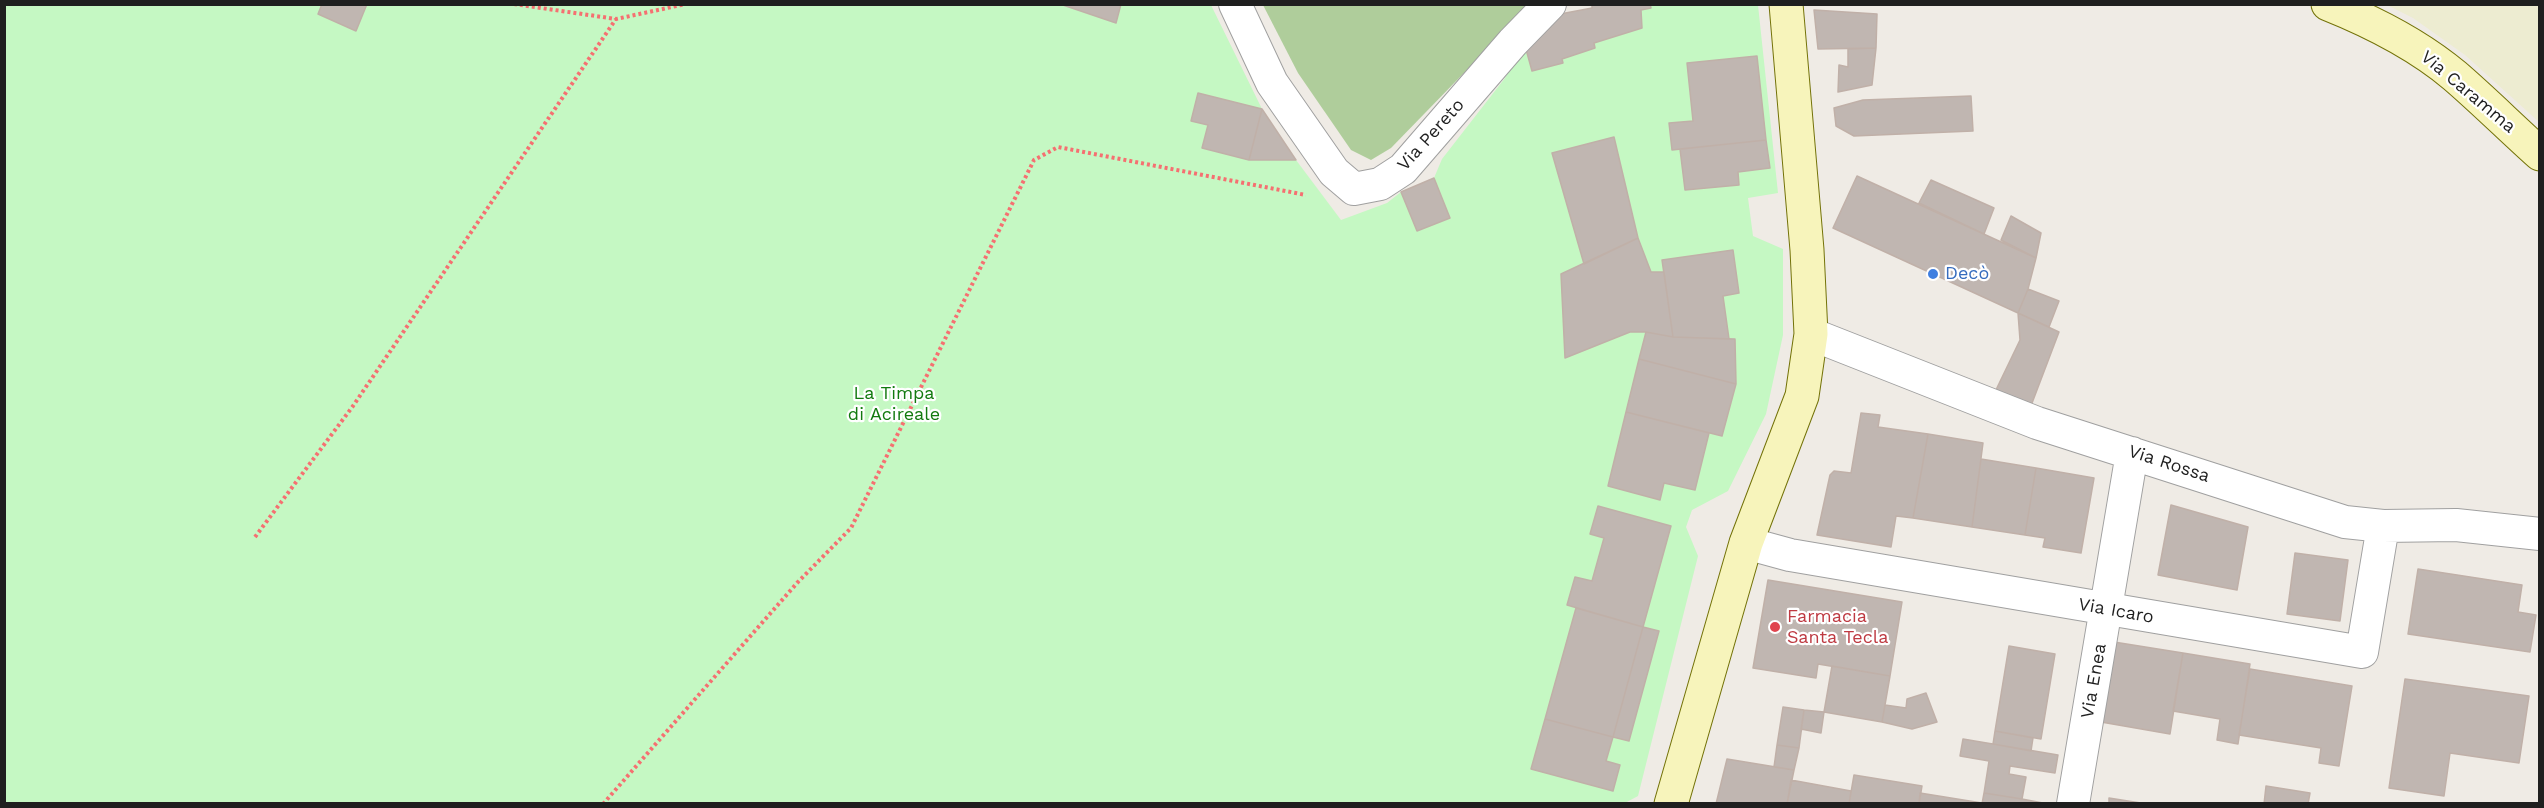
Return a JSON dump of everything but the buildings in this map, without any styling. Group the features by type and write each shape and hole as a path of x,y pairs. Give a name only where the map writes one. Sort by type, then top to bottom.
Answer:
{"street":[{"path":"1235,4 1272,83 1334,172 1354,189"},
{"name":"Via Pereto","path":"1354,189 1380,184 1403,169 1512,42 1550,4"},
{"path":"1671,804 1746,543 1802,396 1811,334 1807,250 1786,4"},
{"name":"Via Caramma","path":"2328,4 2359,17 2406,42 2454,75 2540,154"},
{"name":"Via Rossa","path":"1811,334 2037,423 2345,522 2383,526 2456,525 2540,534"},
{"name":"Via Enea","path":"2073,804 2132,453"},
{"name":"Via Icaro","path":"1746,543 1790,555 2362,652 2383,526"}],"path":[{"path":"514,4 616,19 686,4"},
{"path":"255,537 353,406 616,19"},
{"path":"603,804 796,584 851,528 1034,160 1058,147 1296,194 1328,196 1354,189"}],"green space":[{"name":"La Timpa di Acireale","path":"5,5 1211,5 1262,109 1296,160 1341,220 1387,203 1401,192 1434,178 1442,159 1505,78 1524,42 1592,8 1592,5 1758,5 1778,193 1748,198 1753,236 1783,249 1783,335 1766,414 1728,491 1692,510 1686,527 1698,556 1638,796 1625,803 5,804"},
{"path":"1263,5 1530,5 1391,148 1371,160 1351,150 1298,73"},
{"path":"2387,5 2539,5 2539,122 2465,55 2413,18"}],"place":[{"name":"Decò","path":"1933,274"},
{"name":"Farmacia Santa Tecla","path":"1775,627"}]}
